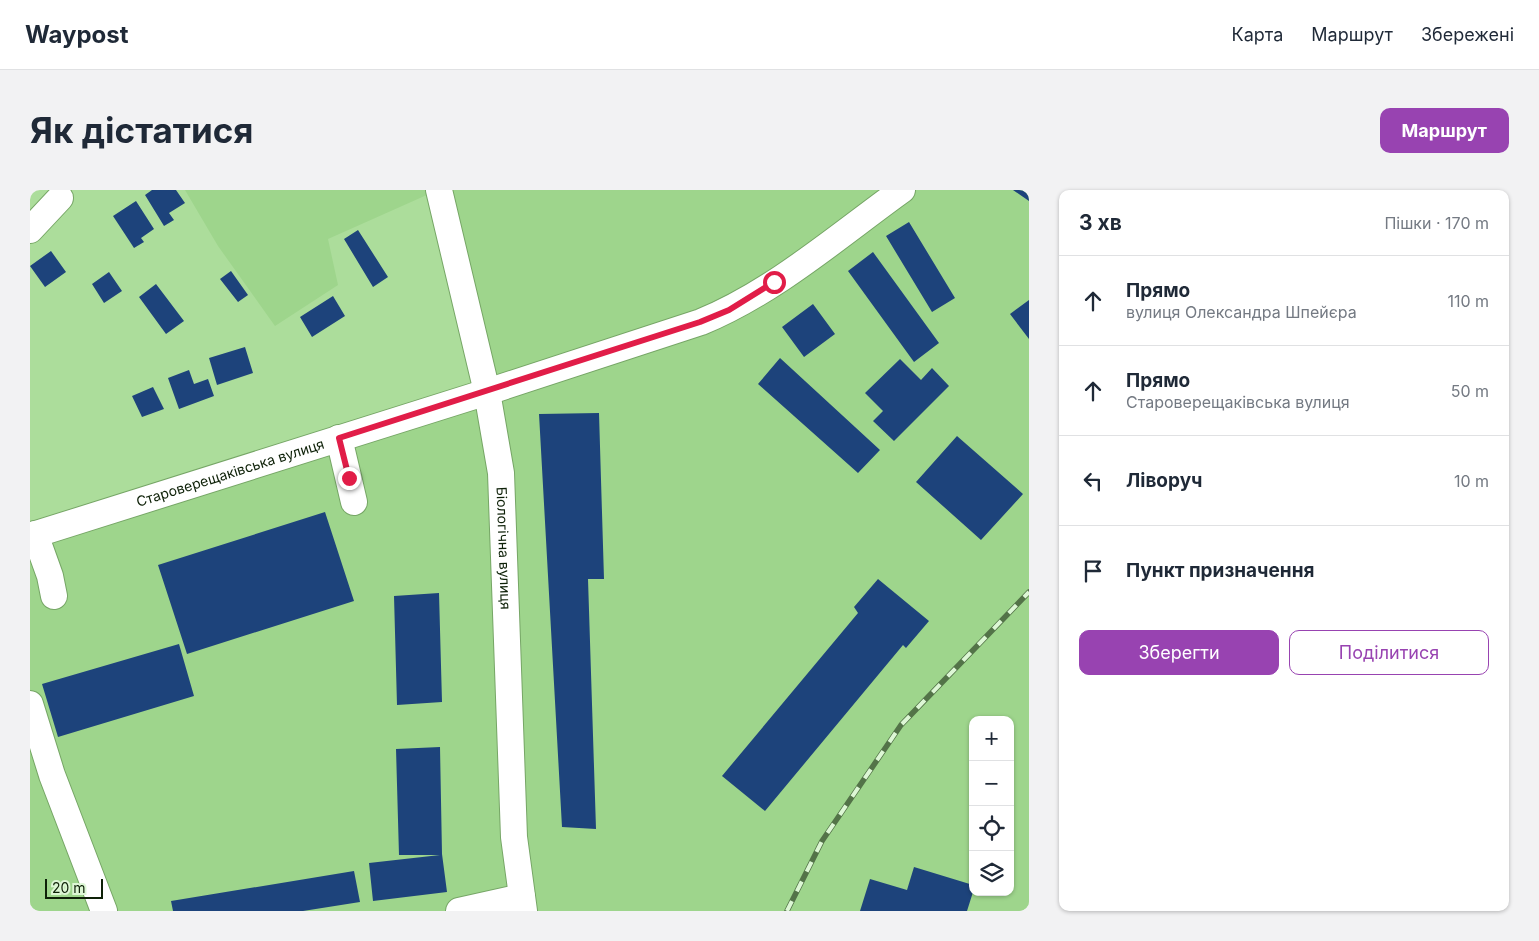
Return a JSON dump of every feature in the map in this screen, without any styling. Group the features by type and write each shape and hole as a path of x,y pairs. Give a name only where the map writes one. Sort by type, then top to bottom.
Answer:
{"street":[{"name":"Біологічна вулиця","path":"439,190 487,392 501,473 514,837 523,904"},
{"name":"Староверещаківська вулиця","path":"33,535 487,392 729,310 774,282 902,190"},
{"path":"30,230 60,198"},
{"path":"339,438 354,502"},
{"path":"33,535 50,576 54,596"},
{"path":"30,704 52,775 104,911"},
{"path":"30,717 40,769 30,772"},
{"path":"459,911 523,904"}],"shaded area":[{"path":"185,190 438,190 328,239 338,285 275,326 218,246"},
{"path":"439,190 1029,190 1029,911 30,911 30,540 487,392"}],"building":[{"path":"152,190 176,190 185,203 169,213 174,220 164,226 145,195"},
{"path":"1013,190 1029,190 1029,201"},
{"path":"136,201 154,229 141,238 144,242 134,248 113,216"},
{"path":"909,222 955,298 932,312 886,236"},
{"path":"358,230 388,277 373,287 344,239"},
{"path":"51,251 66,272 45,287 30,266"},
{"path":"873,252 939,343 914,362 848,271"},
{"path":"231,271 248,295 238,302 220,279"},
{"path":"109,272 122,291 104,303 92,284"},
{"path":"156,284 184,321 166,334 139,297"},
{"path":"333,296 345,316 312,337 300,317"},
{"path":"1029,300 1029,339 1010,314"},
{"path":"813,304 835,334 804,357 782,327"},
{"path":"245,347 253,373 217,385 209,358"},
{"path":"780,358 880,450 858,473 758,384"},
{"path":"900,359 921,380 932,368 949,386 894,441 873,421 883,411 865,393"},
{"path":"189,370 194,384 208,379 214,396 179,409 168,378"},
{"path":"153,387 164,409 142,417 132,396"},
{"path":"599,413 604,579 588,579 596,829 562,827 539,414"},
{"path":"957,436 1023,494 981,540 916,482"},
{"path":"325,512 354,601 187,654 158,565"},
{"path":"878,579 929,621 906,648 903,645 765,811 722,776 858,613 854,607"},
{"path":"439,593 442,702 397,705 394,596"},
{"path":"179,644 194,696 58,737 42,684"},
{"path":"440,747 442,854 447,892 373,901 369,863 440,855 399,855 396,749"},
{"path":"914,867 969,884 969,896 972,896 967,911 860,911 870,879 907,890"},
{"path":"354,871 360,902 303,911 173,911 171,901"}],"railway":[{"path":"787,911 822,841 901,725 1029,592"}],"route":[{"path":"349,478 339,438 700,322 729,310 774,282"}]}
